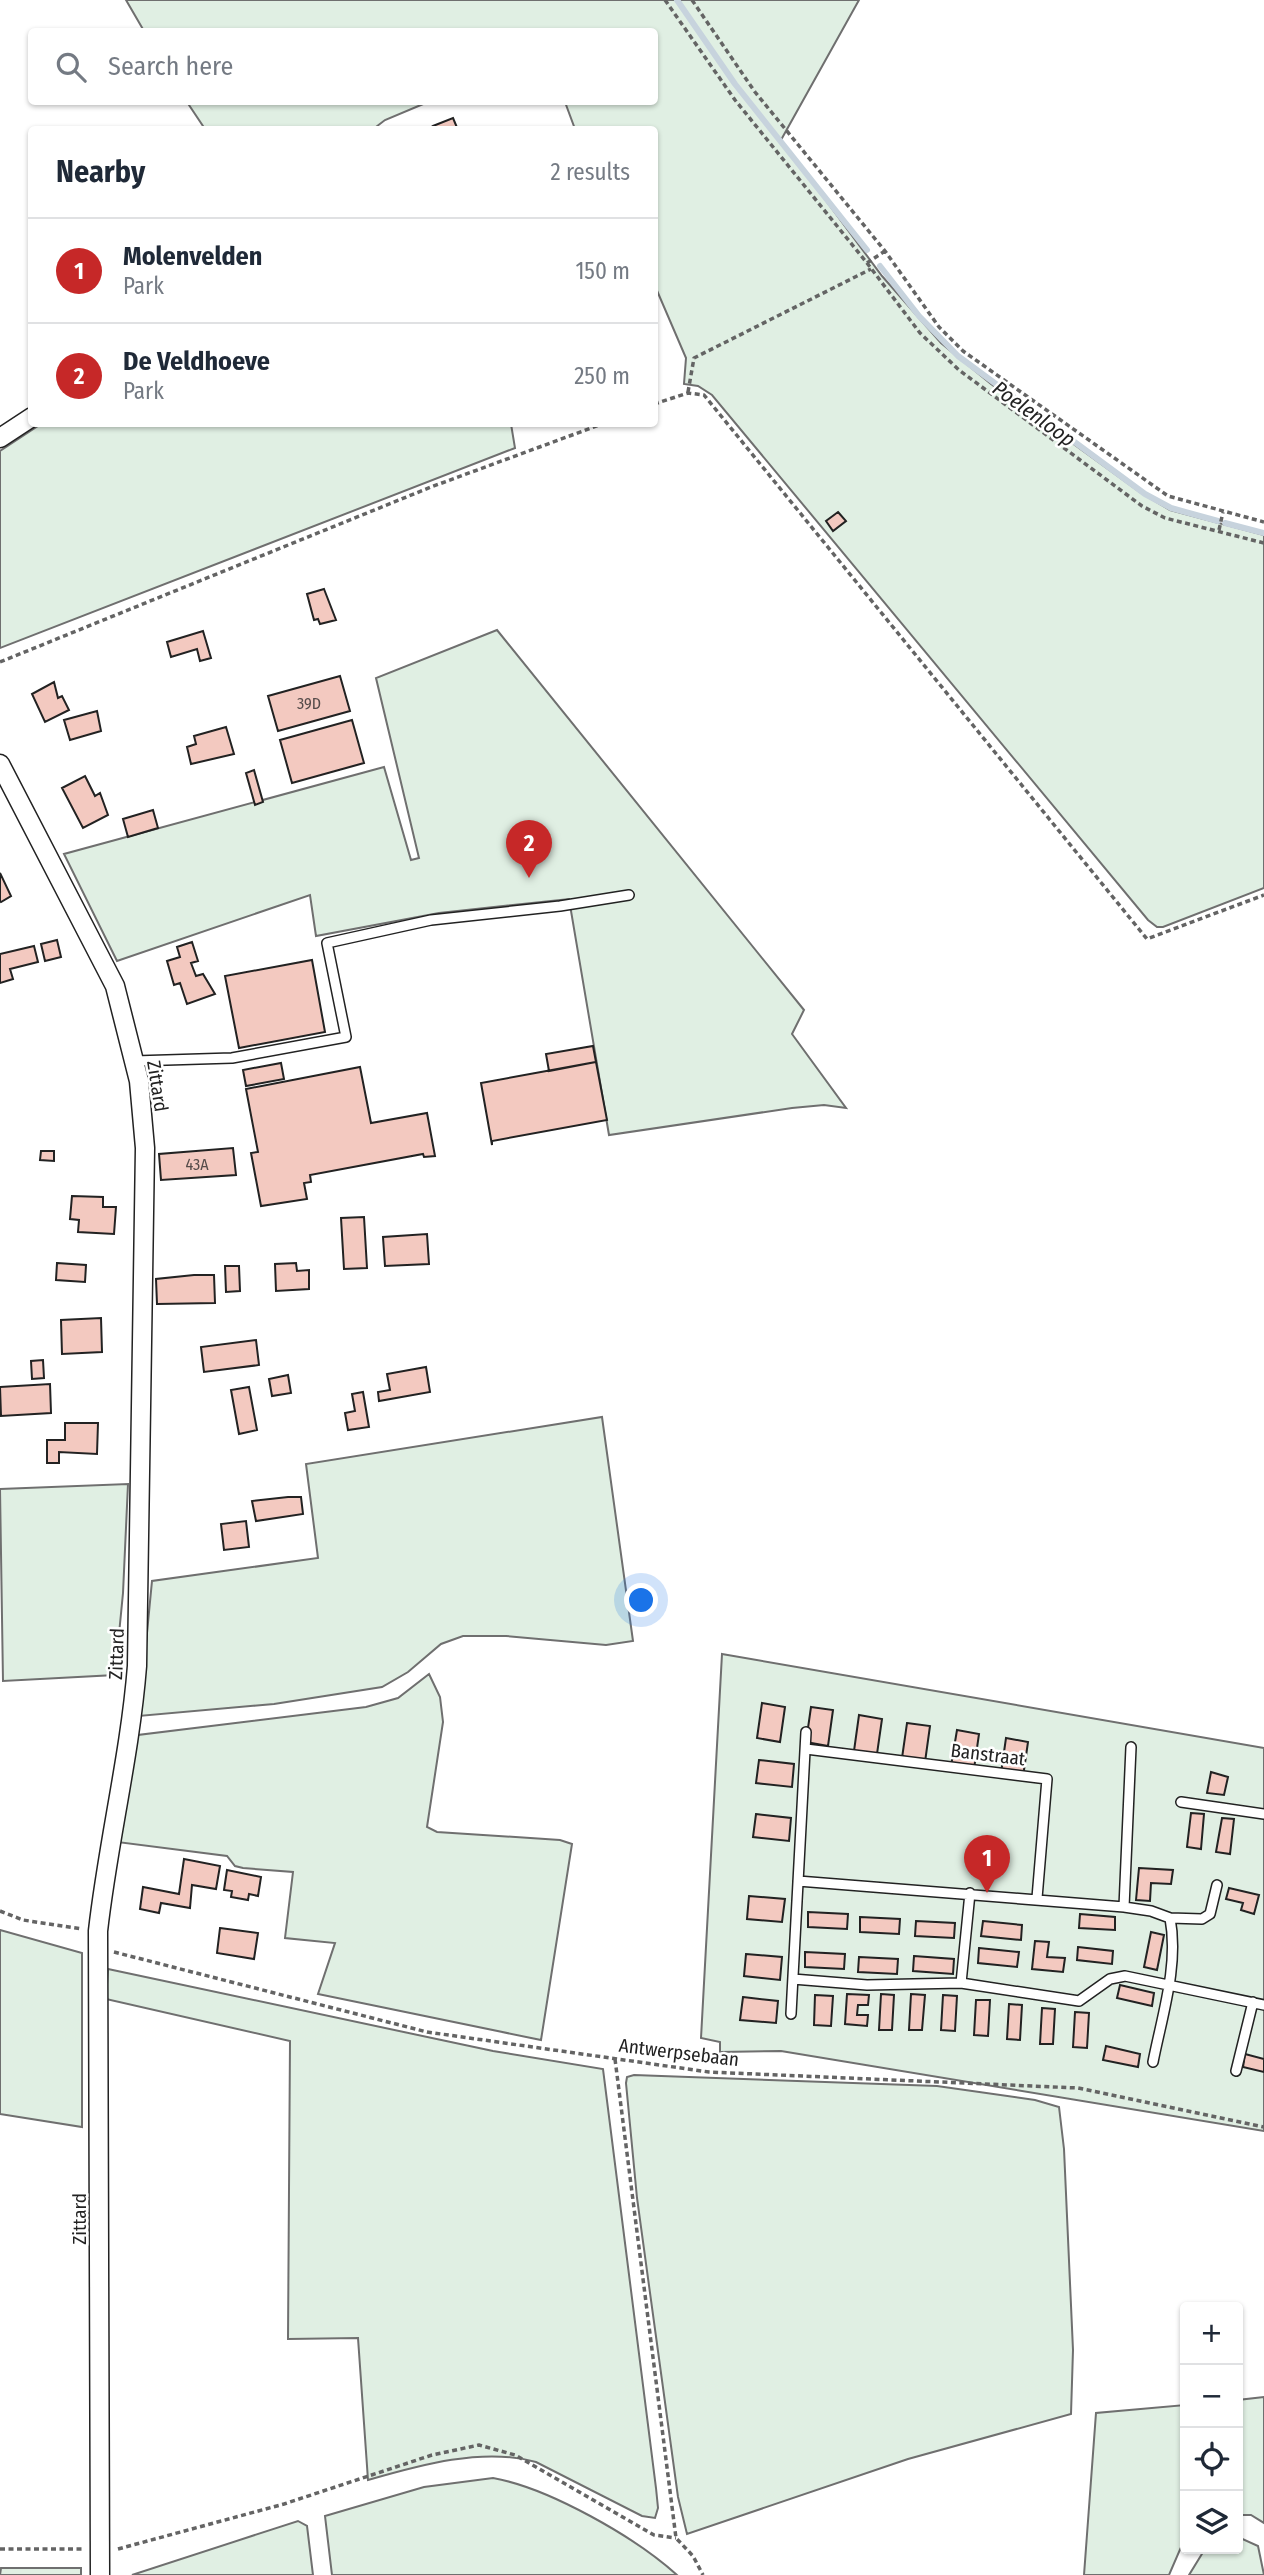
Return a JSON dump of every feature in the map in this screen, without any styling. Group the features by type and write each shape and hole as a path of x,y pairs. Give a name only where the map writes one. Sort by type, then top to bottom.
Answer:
{"street":[{"path":"0,438 28,419"},
{"name":"Zittard","path":"0,764 115,986 134,1061 145,1148 137,1666 133,1715 106,1863 99,1940 100,2575"}],"lane":[{"path":"134,1061 232,1058 346,1037 327,943 431,920 560,906 629,895"},
{"path":"791,2014 806,1732"},
{"path":"1124,1907 1131,1747"},
{"name":"Banstraat","path":"806,1749 1047,1779 1037,1899"},
{"path":"1181,1802 1264,1814"},
{"path":"798,1881 1124,1907 1151,1911 1170,1918 1202,1919 1210,1914 1217,1885"},
{"path":"961,1983 970,1894"},
{"path":"1153,2062 1169,1983 1173,1933 1170,1918"},
{"path":"793,1979 867,1985 961,1983 1079,2001 1110,1979 1125,1976 1169,1983 1264,2005"},
{"path":"1236,2070 1253,2002"}],"path":[{"path":"665,0 735,100 872,269 920,333 959,370 1142,506 1165,518 1264,543"},
{"path":"692,0 755,92 885,251 939,327 963,351 1168,496 1264,522"},
{"path":"867,263 885,251"},
{"path":"688,393 694,358 872,269"},
{"path":"658,403 688,393 704,395 1147,939 1264,895"},
{"path":"0,662 431,487 594,427"},
{"path":"1219,531 1223,512"},
{"name":"Antwerpsebaan","path":"0,1911 23,1920 427,2032 709,2072 1079,2088 1264,2127"},
{"path":"615,2059 676,2538 693,2556 703,2575"},
{"path":"0,2549 123,2549 285,2504 432,2455 479,2445 516,2455 654,2535 676,2538"}],"green space":[{"path":"126,0 859,0 781,140 882,276 941,343 991,384 1141,493 1170,510 1264,535 1264,888 1163,927 1157,927 1148,920 712,395 698,386 684,384 686,358 658,293 658,126 574,126 566,105 658,105 658,28 142,28"},
{"path":"189,105 421,105 377,126 203,126"},
{"path":"36,427 512,427 515,448 0,648 0,451"},
{"path":"497,630 804,1010 792,1034 846,1108 824,1105 792,1108 609,1135 569,899 439,913 316,936 310,895 117,961 64,854 384,767 411,860 419,858 376,678"},
{"path":"602,1417 633,1641 606,1645 506,1636 463,1636 441,1644 408,1672 382,1687 274,1704 139,1716 152,1581 318,1558 306,1464"},
{"path":"128,1484 123,1593 115,1675 3,1681 0,1489"},
{"path":"722,1654 1264,1748 1264,2131 781,2051 720,2052 720,2042 701,2038"},
{"path":"429,1674 440,1697 443,1722 427,1827 437,1832 560,1840 572,1844 541,2040 318,1994 335,1943 285,1938 293,1872 243,1868 235,1866 227,1856 117,1842 138,1735 366,1707 398,1698"},
{"path":"0,1930 82,1953 82,2127 0,2114"},
{"path":"108,1969 493,2051 603,2069 656,2488 658,2508 655,2518 642,2516 536,2462 516,2458 495,2456 452,2460 368,2480 358,2338 288,2339 290,2041 106,1999"},
{"path":"634,2075 937,2086 1035,2100 1059,2107 1064,2149 1073,2350 1071,2414 908,2459 687,2534 678,2497 637,2198 626,2083 627,2077"},
{"path":"1264,2397 1264,2523 1251,2515 1243,2515 1243,2399"},
{"path":"1180,2405 1180,2550 1169,2575 1084,2575 1096,2413"},
{"path":"493,2478 539,2492 590,2516 638,2545 677,2575 332,2575 325,2516 424,2487"},
{"path":"298,2521 307,2526 313,2575 132,2575"},
{"path":"1243,2539 1258,2546 1264,2575 1189,2575 1202,2554 1243,2554"},
{"path":"1,2568 81,2568 81,2575 0,2575"}],"building":[{"path":"453,118 456,126 433,126"},
{"path":"838,512 846,521 833,531 826,521"},
{"path":"324,589 336,620 320,624 318,619 314,620 307,594"},
{"path":"203,631 211,658 200,661 197,649 171,657 167,642"},
{"path":"340,676 350,711 278,731 268,696"},
{"path":"54,682 58,698 62,696 69,710 45,722 32,694"},
{"path":"97,711 101,731 70,740 64,720"},
{"path":"352,720 364,763 292,783 280,740"},
{"path":"226,727 234,754 191,764 187,747 196,744 194,736"},
{"path":"254,770 263,802 255,805 246,773"},
{"path":"85,776 95,796 100,793 108,815 83,828 62,788"},
{"path":"153,810 158,828 128,837 123,819"},
{"path":"0,873 11,896 1,902 0,901"},
{"path":"57,940 61,957 45,961 41,944"},
{"path":"192,942 198,961 191,963 196,976 203,974 215,994 187,1004 180,983 174,985 167,961 180,957 177,947"},
{"path":"34,946 38,962 10,969 13,979 0,983 0,954"},
{"path":"312,960 325,1032 239,1048 225,976"},
{"path":"593,1046 596,1062 549,1071 546,1054"},
{"path":"596,1062 607,1120 492,1141 492,1145 481,1083"},
{"path":"281,1063 284,1079 246,1086 243,1070"},
{"path":"360,1067 371,1123 427,1113 435,1156 424,1157 423,1154 310,1175 311,1182 304,1183 307,1199 261,1206 251,1153 258,1152 246,1089"},
{"path":"233,1148 236,1175 161,1180 159,1154"},
{"path":"41,1151 54,1151 54,1161 40,1160"},
{"path":"72,1196 103,1197 103,1207 116,1207 114,1234 78,1232 79,1220 70,1219"},
{"path":"364,1217 367,1268 344,1269 341,1218"},
{"path":"427,1234 429,1264 385,1266 383,1237"},
{"path":"57,1263 86,1265 85,1282 56,1280"},
{"path":"296,1263 297,1271 309,1270 309,1289 276,1291 275,1264"},
{"path":"225,1266 239,1266 240,1291 226,1292"},
{"path":"214,1275 215,1303 157,1304 156,1279"},
{"path":"101,1318 102,1352 62,1354 61,1320"},
{"path":"256,1340 259,1365 204,1372 201,1347"},
{"path":"43,1360 44,1378 32,1379 31,1361"},
{"path":"426,1367 430,1392 379,1401 378,1392 390,1390 387,1374"},
{"path":"288,1375 291,1393 272,1396 269,1379"},
{"path":"50,1384 51,1413 1,1416 0,1387"},
{"path":"249,1387 257,1430 239,1434 231,1390"},
{"path":"363,1392 369,1427 348,1430 345,1413 355,1411 352,1394"},
{"path":"65,1423 98,1423 97,1454 59,1452 59,1463 47,1463 47,1440 65,1440"},
{"path":"301,1497 303,1514 256,1521 252,1501"},
{"path":"246,1521 249,1547 224,1550 221,1524"},
{"path":"762,1703 785,1707 780,1742 757,1738"},
{"path":"811,1707 833,1710 828,1746 806,1742"},
{"path":"859,1715 882,1719 877,1754 854,1751"},
{"path":"907,1723 930,1726 925,1762 902,1758"},
{"path":"957,1730 979,1734 974,1769 951,1766"},
{"path":"1006,1738 1028,1742 1023,1777 1001,1773"},
{"path":"759,1760 794,1764 792,1787 756,1783"},
{"path":"1211,1772 1228,1777 1224,1795 1207,1793"},
{"path":"1191,1813 1204,1814 1201,1849 1187,1847"},
{"path":"756,1814 791,1818 789,1841 753,1837"},
{"path":"1222,1818 1234,1819 1230,1854 1216,1852"},
{"path":"184,1859 220,1866 216,1889 192,1885 190,1908 161,1903 159,1913 140,1909 143,1887 179,1894"},
{"path":"1139,1868 1173,1870 1171,1884 1151,1883 1150,1901 1136,1900"},
{"path":"227,1870 261,1877 258,1896 249,1894 248,1900 231,1897 232,1891 224,1890"},
{"path":"1229,1888 1259,1895 1254,1914 1241,1910 1243,1903 1226,1899"},
{"path":"749,1896 785,1899 782,1922 747,1919"},
{"path":"808,1912 848,1914 847,1929 808,1927"},
{"path":"1080,1914 1115,1917 1115,1930 1079,1928"},
{"path":"860,1917 900,1919 899,1934 860,1932"},
{"path":"916,1921 955,1923 954,1938 915,1936"},
{"path":"983,1921 1022,1925 1021,1940 981,1936"},
{"path":"220,1928 258,1933 254,1959 217,1953"},
{"path":"1151,1932 1164,1935 1157,1970 1144,1967"},
{"path":"1035,1941 1049,1942 1047,1957 1065,1958 1063,1972 1032,1969"},
{"path":"1078,1947 1113,1951 1112,1964 1077,1960"},
{"path":"979,1948 1019,1952 1017,1967 978,1963"},
{"path":"805,1952 845,1954 844,1969 805,1967"},
{"path":"746,1954 782,1957 780,1980 744,1976"},
{"path":"914,1956 954,1959 953,1974 913,1971"},
{"path":"859,1957 898,1959 897,1974 858,1972"},
{"path":"1120,1985 1154,1993 1152,2006 1117,1998"},
{"path":"847,1994 869,1995 868,2005 858,2005 857,2015 868,2015 867,2026 845,2024"},
{"path":"881,1994 894,1995 892,2030 879,2030"},
{"path":"911,1994 925,1995 922,2030 909,2030"},
{"path":"815,1995 833,1996 831,2026 814,2025"},
{"path":"943,1995 957,1996 955,2031 941,2030"},
{"path":"743,1997 778,2001 776,2023 740,2020"},
{"path":"976,2000 990,2000 988,2036 974,2035"},
{"path":"1009,2004 1022,2005 1020,2040 1007,2039"},
{"path":"1042,2008 1055,2009 1053,2044 1040,2044"},
{"path":"1075,2012 1089,2013 1087,2048 1073,2047"},
{"path":"1106,2046 1140,2054 1138,2067 1103,2060"},
{"path":"1245,2054 1264,2059 1264,2072 1243,2067"}],"waterway":[{"name":"Poelenloop","path":"677,0 735,84 867,250"},
{"name":"Poelenloop","path":"880,266 919,316 958,356 1145,494 1171,508 1218,521"},
{"name":"Poelenloop","path":"1225,523 1264,533"}],"place":[{"name":"De Veldhoeve","path":"529,878"},
{"name":"Molenvelden","path":"987,1893"}]}
